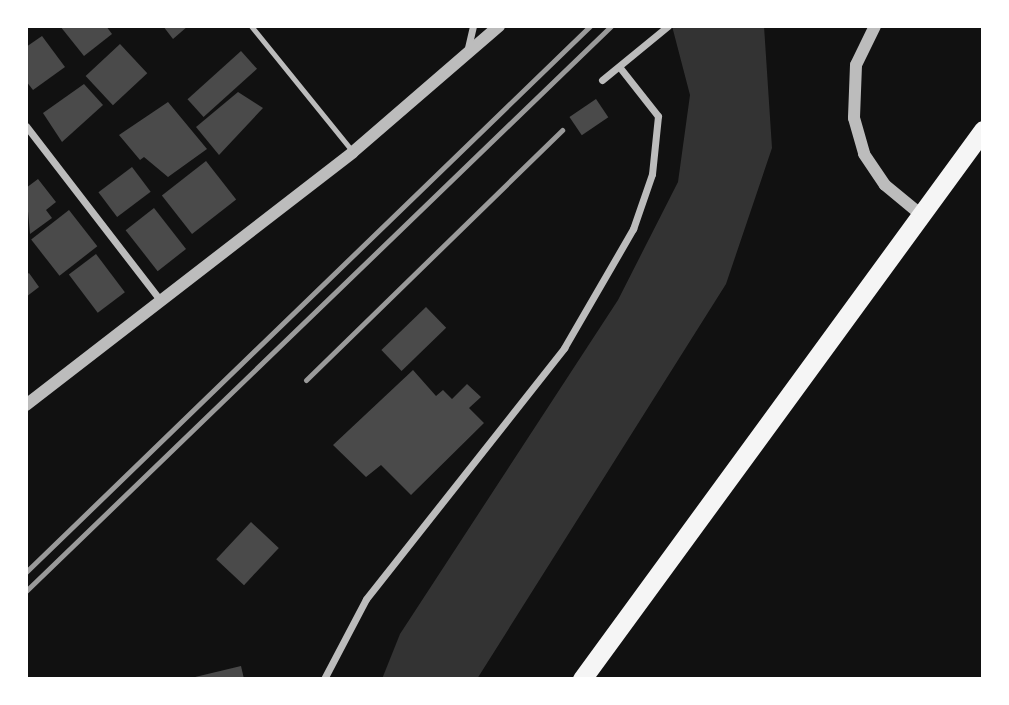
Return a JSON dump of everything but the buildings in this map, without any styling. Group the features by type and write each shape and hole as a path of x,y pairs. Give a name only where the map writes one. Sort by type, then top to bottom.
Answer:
{"highway":[{"path":"582,679 983,130"}],"street":[{"path":"466,56 472,26"},
{"path":"26,405 159,299 353,152 499,26"},
{"path":"602,80 621,69 668,26"},
{"path":"875,26 853,86 864,155 886,185 920,214"},
{"path":"324,679 366,599 564,348 633,229 652,174 659,116 621,69"},
{"path":"26,126 159,299"}],"lane":[{"path":"251,26 353,152"}],"shaded area":[{"path":"672,26 764,26 772,148 726,284 477,679 382,679 400,634 618,300 678,182 690,95"}],"railway":[{"path":"26,572 590,26"},
{"path":"26,591 611,26"},
{"path":"306,380 562,130"}]}
